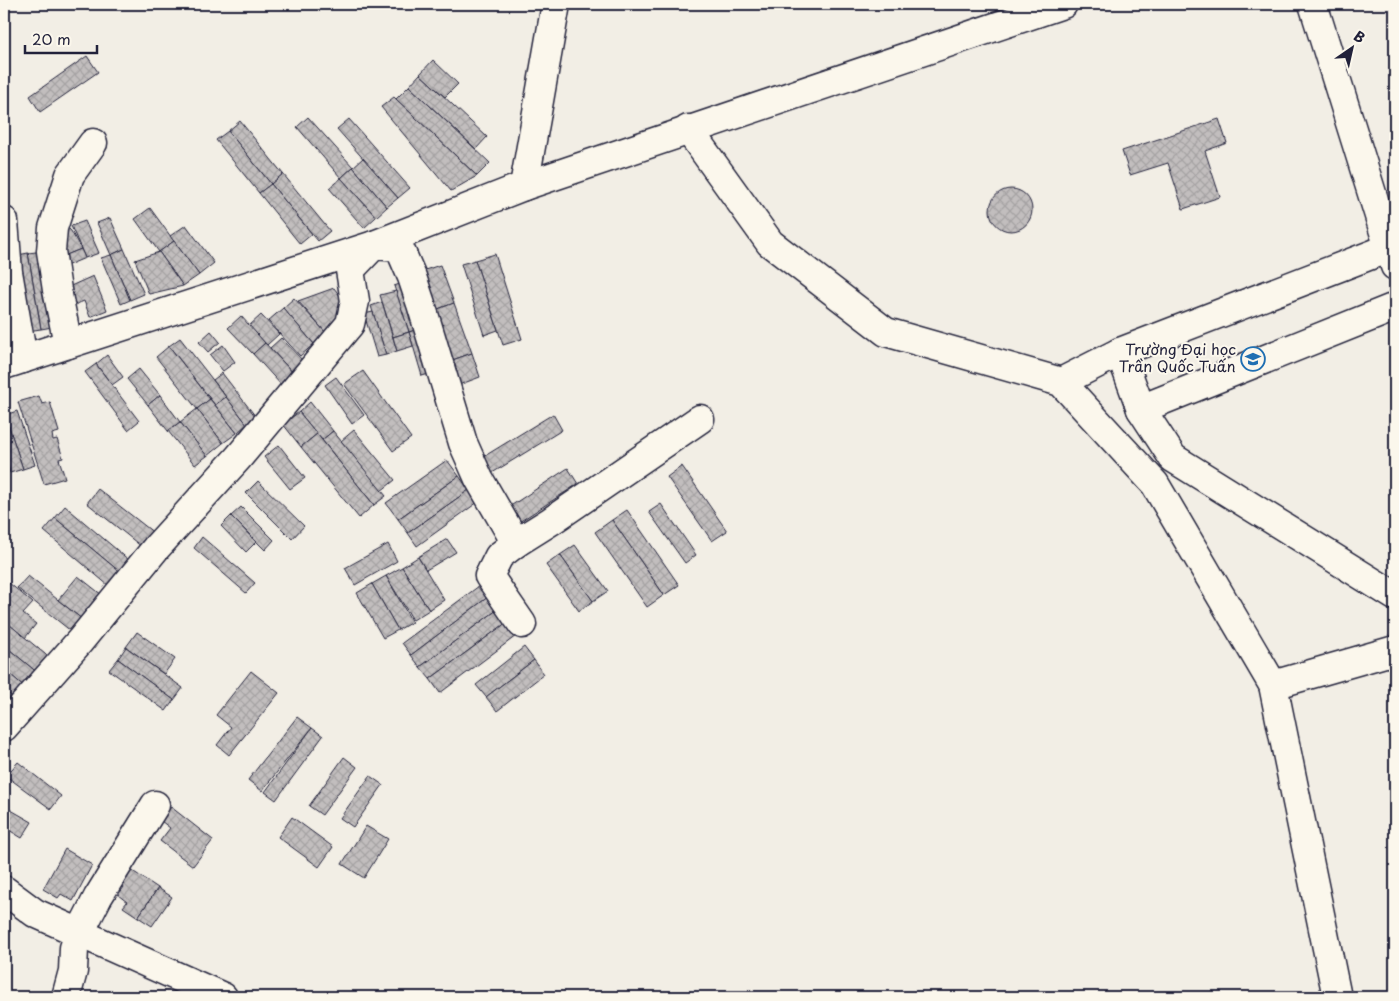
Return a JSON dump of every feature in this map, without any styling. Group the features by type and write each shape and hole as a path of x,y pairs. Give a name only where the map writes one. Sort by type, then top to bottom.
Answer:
{"street":[{"path":"524,186 556,4"},
{"path":"4,221 14,362 374,245 524,186 688,129 1063,4"},
{"path":"1061,382 1120,352 1393,253 1313,4"},
{"path":"688,129 770,243 886,332 1061,382 1155,484 1272,685 1337,997"},
{"path":"68,344 51,252 52,228 70,175 92,143"},
{"path":"374,245 399,247 421,304 463,443 479,479 516,543"},
{"path":"4,727 80,641 156,548 238,458 350,324 355,301 350,270 374,245"},
{"path":"1141,409 1395,307"},
{"path":"1120,352 1141,409 1173,458 1395,596"},
{"path":"522,624 489,576 499,556 700,419"},
{"path":"1272,685 1395,650"},
{"path":"66,997 73,971 74,948 80,932 98,897 155,805"},
{"path":"4,890 35,913 223,997"}],"building":[{"path":"87,56 98,72 40,112 30,96"},
{"path":"433,60 458,84 445,97 420,74"},
{"path":"420,74 487,137 476,149 409,86"},
{"path":"409,86 490,163 477,176 396,99"},
{"path":"394,97 477,176 451,191 381,107"},
{"path":"308,117 353,167 341,178 297,127"},
{"path":"349,119 410,188 398,198 337,129"},
{"path":"1219,119 1227,143 1205,151 1220,197 1183,209 1168,163 1130,175 1122,151"},
{"path":"240,121 283,174 271,184 228,131"},
{"path":"228,131 271,184 259,193 216,140"},
{"path":"363,158 398,198 387,207 353,167"},
{"path":"353,167 387,207 376,217 341,178"},
{"path":"283,174 330,231 318,241 271,184"},
{"path":"341,178 376,217 364,228 329,188"},
{"path":"271,184 312,234 300,244 259,193"},
{"path":"1015,189 1023,192 1029,198 1032,210 1029,222 1023,228 1007,231 999,228 993,222 990,206 993,198 999,192"},
{"path":"150,208 174,241 159,252 135,219"},
{"path":"110,218 124,249 111,255 97,223"},
{"path":"85,221 99,253 85,258 71,226"},
{"path":"62,222 71,231 81,249 59,258"},
{"path":"186,225 214,263 199,275 170,236"},
{"path":"174,241 199,275 183,286 159,252"},
{"path":"81,249 85,258 61,268 59,258"},
{"path":"124,249 144,294 130,300 111,255"},
{"path":"44,251 58,326 41,329 28,253"},
{"path":"159,252 183,286 149,294 135,260"},
{"path":"28,253 41,329 27,331 13,256"},
{"path":"495,254 522,339 503,345 475,260"},
{"path":"111,255 130,300 121,304 101,258"},
{"path":"475,260 498,330 484,335 461,264"},
{"path":"440,265 454,303 430,312 416,273"},
{"path":"93,276 107,310 90,317 84,301 72,306 64,289"},
{"path":"408,281 422,328 409,332 394,286"},
{"path":"334,288 349,308 326,333 298,301"},
{"path":"396,291 409,332 393,337 380,295"},
{"path":"294,298 326,333 314,344 283,308"},
{"path":"382,302 397,351 386,355 371,306"},
{"path":"454,303 472,353 447,362 430,312"},
{"path":"283,308 314,344 300,356 268,321"},
{"path":"373,312 386,355 377,357 364,314"},
{"path":"261,315 279,334 267,345 249,326"},
{"path":"241,316 265,343 253,354 228,328"},
{"path":"422,328 436,372 422,376 409,332"},
{"path":"211,331 220,342 208,352 199,342"},
{"path":"409,332 413,346 397,351 393,337"},
{"path":"180,338 226,397 215,405 169,346"},
{"path":"281,338 307,365 296,376 270,348"},
{"path":"265,343 296,376 283,387 253,354"},
{"path":"223,345 235,362 223,371 210,355"},
{"path":"169,346 210,399 197,409 156,357"},
{"path":"472,353 480,377 456,386 447,362"},
{"path":"107,355 123,377 112,385 96,364"},
{"path":"96,364 139,421 128,430 85,372"},
{"path":"139,369 160,395 148,405 127,379"},
{"path":"363,371 411,438 393,451 344,384"},
{"path":"222,373 256,417 247,424 213,380"},
{"path":"336,377 364,415 352,424 325,385"},
{"path":"160,395 180,422 168,431 148,405"},
{"path":"39,396 42,404 50,402 59,432 52,434 53,440 57,439 63,458 59,459 65,478 44,484 18,402"},
{"path":"226,397 247,424 237,433 215,405"},
{"path":"210,399 237,433 223,443 197,409"},
{"path":"310,402 333,431 322,440 299,412"},
{"path":"197,409 223,443 207,456 180,422"},
{"path":"17,411 35,465 23,469 5,415"},
{"path":"4,412 23,469 10,473 4,453"},
{"path":"299,412 317,434 301,447 283,424"},
{"path":"553,414 562,430 484,478 475,462"},
{"path":"180,422 207,456 195,465 168,431"},
{"path":"354,430 395,480 381,491 341,441"},
{"path":"333,431 386,496 374,505 322,440"},
{"path":"317,434 374,505 359,518 301,447"},
{"path":"279,445 305,478 290,489 264,457"},
{"path":"447,460 459,476 398,519 386,503"},
{"path":"682,466 727,531 712,541 667,477"},
{"path":"568,468 578,484 519,522 509,507"},
{"path":"459,476 469,490 408,533 398,519"},
{"path":"258,481 304,526 292,539 246,493"},
{"path":"98,489 154,533 142,547 87,503"},
{"path":"469,490 478,502 417,546 408,533"},
{"path":"661,504 696,555 685,563 649,512"},
{"path":"65,506 130,561 120,572 55,518"},
{"path":"241,507 274,540 265,550 231,516"},
{"path":"627,510 679,585 664,595 612,520"},
{"path":"231,516 256,542 246,552 221,526"},
{"path":"55,518 120,572 109,586 44,531"},
{"path":"612,520 664,595 647,607 595,532"},
{"path":"202,537 255,583 246,593 194,548"},
{"path":"447,539 456,552 426,570 418,557"},
{"path":"388,544 397,561 355,585 345,568"},
{"path":"575,545 608,591 593,601 560,555"},
{"path":"560,555 593,601 579,611 546,565"},
{"path":"418,557 444,600 429,610 402,567"},
{"path":"402,567 429,610 413,620 386,576"},
{"path":"28,576 82,619 72,632 17,588"},
{"path":"78,576 102,595 82,619 58,600"},
{"path":"386,576 412,622 398,630 372,584"},
{"path":"9,583 33,603 23,614 36,624 25,638 4,620 4,590"},
{"path":"372,584 398,630 383,638 357,593"},
{"path":"479,586 488,597 411,655 402,643"},
{"path":"488,597 497,610 420,667 411,655"},
{"path":"497,610 506,623 430,679 420,667"},
{"path":"4,620 51,659 39,674 4,645"},
{"path":"506,623 516,636 440,693 430,679"},
{"path":"137,632 175,659 164,674 126,647"},
{"path":"4,645 39,674 26,688 4,669"},
{"path":"126,647 183,688 174,700 118,659"},
{"path":"524,647 534,660 486,697 476,685"},
{"path":"118,659 174,700 166,711 109,670"},
{"path":"534,660 544,674 497,711 486,697"},
{"path":"4,669 26,688 16,700 4,690"},
{"path":"251,671 279,693 229,755 217,745 231,727 216,715"},
{"path":"297,717 312,728 262,791 248,780"},
{"path":"312,728 323,736 276,800 265,792"},
{"path":"344,757 357,767 322,815 309,806"},
{"path":"18,762 61,796 51,809 6,776"},
{"path":"370,776 383,785 353,827 340,818"},
{"path":"4,806 32,822 22,838 4,827"},
{"path":"171,807 213,840 193,866 160,841 170,828 161,821"},
{"path":"292,817 333,847 319,867 278,837"},
{"path":"366,826 388,839 364,878 342,864"},
{"path":"4,848 9,851 4,860"},
{"path":"65,849 92,865 73,901 61,894 58,898 43,889"},
{"path":"128,868 158,888 138,917 123,907 127,902 118,895 124,887 118,883"},
{"path":"158,888 172,897 152,926 138,917"}],"place":[{"name":"Trường Đại học Trần Quốc Tuấn","path":"1253,359"}]}
